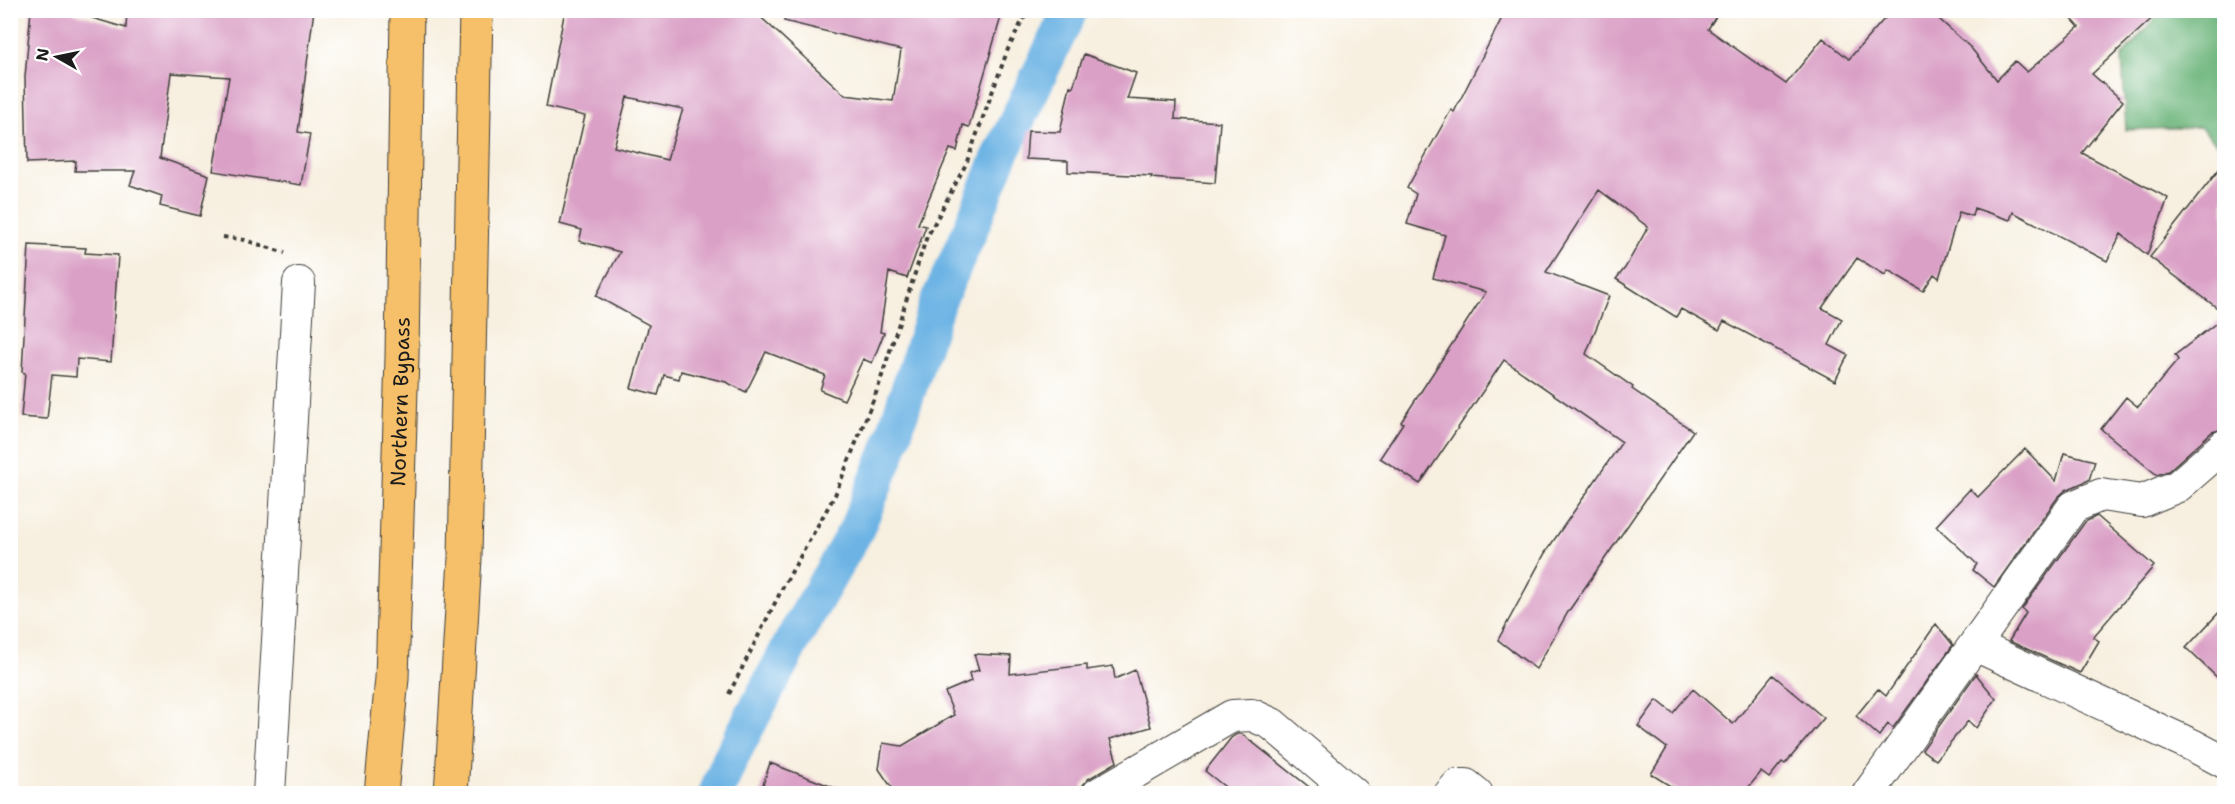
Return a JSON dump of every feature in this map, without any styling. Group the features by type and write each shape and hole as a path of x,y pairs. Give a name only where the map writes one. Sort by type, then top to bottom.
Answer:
{"highway":[{"name":"Northern Bypass","path":"381,794 392,678 402,345 407,10"},
{"path":"450,794 465,558 476,10"}],"street":[{"path":"269,794 299,283"},
{"path":"1868,794 2073,507 2101,495 2142,501 2178,486 2224,446"},
{"path":"1975,645 2224,762"},
{"path":"1098,794 1232,716 1252,715 1272,724 1354,794"},
{"path":"1450,794 1458,785 1466,785 1477,794"}],"path":[{"path":"729,694 783,587 835,495 878,388 926,239 966,164 1008,49 1028,10"},
{"path":"223,237 246,240 294,257 299,283"}],"green space":[{"path":"2161,11 2224,11 2224,151 2200,127 2126,130 2122,56"}],"building":[{"path":"31,10 65,10 126,28 127,10 314,10 298,132 310,134 301,185 213,171 229,77 171,73 160,158 209,175 200,216 160,206 162,196 130,185 135,171 75,171 76,161 27,163 25,77"},
{"path":"565,10 753,10 845,95 893,101 901,50 784,21 786,10 874,10 902,17 903,11 931,17 933,10 1003,10 969,127 963,125 957,151 950,149 918,224 926,226 907,278 889,272 880,332 884,333 872,363 863,359 844,400 820,390 825,375 766,352 746,392 726,382 681,371 679,379 664,375 658,395 631,388 649,325 596,296 620,252 579,241 582,230 560,224 585,116 546,107","holes":["627,97 683,109 667,160 614,147"]},
{"path":"1506,10 1720,10 1708,29 1786,84 1823,38 1849,59 1892,10 1929,10 1971,48 1997,80 2015,61 2027,72 2079,27 2064,10 2161,10 2092,74 2123,101 2082,153 2168,198 2147,255 2121,234 2107,261 2013,212 2010,220 1974,208 1972,216 1959,212 1939,278 1934,274 1923,291 1888,270 1885,275 1857,258 1822,308 1842,319 1829,345 1848,355 1835,381 1724,321 1719,330 1681,309 1676,317 1616,279 1625,268 1648,227 1599,190 1546,272 1609,296 1586,354 1693,431 1568,612 1536,669 1498,640 1545,553 1622,442 1504,360 1420,484 1380,458 1486,292 1433,278 1445,235 1407,224 1416,194 1407,188 1451,110 1454,112"},
{"path":"1084,54 1136,73 1127,99 1176,102 1175,119 1220,122 1215,183 1151,178 1152,176 1068,172 1068,161 1026,159 1028,131 1060,132 1070,86 1073,87"},
{"path":"2224,163 2224,313 2150,257"},
{"path":"29,245 86,248 85,253 118,255 111,362 77,359 76,377 52,375 47,419 21,417 25,373 22,372"},
{"path":"2224,317 2224,429 2212,432 2168,471 2157,475 2101,429 2126,397 2138,407 2178,360 2175,355"},
{"path":"2025,449 2056,481 2064,453 2095,461 2089,480 2066,490 2058,497 1994,587 1973,570 1977,564 1936,526 1970,489 1978,497"},
{"path":"2097,516 2154,566 2093,637 2099,641 2080,673 2009,641 2026,613 2022,609 2085,522"},
{"path":"2224,607 2224,684 2186,648"},
{"path":"1936,624 1953,645 1893,728 1888,724 1879,736 1856,716 1878,689 1886,696"},
{"path":"974,654 1011,656 1010,674 1087,665 1087,670 1113,666 1115,679 1135,670 1151,727 1110,739 1117,762 1088,779 1080,794 896,794 879,769 883,743 902,746 954,715 945,692 971,681 969,673 979,670"},
{"path":"1976,674 1996,699 1976,728 1968,721 1936,760 1922,750"},
{"path":"1773,675 1824,718 1785,764 1782,762 1769,778 1761,772 1743,794 1683,794 1651,774 1667,748 1638,726 1657,700 1673,713 1693,689 1733,724"},
{"path":"1242,734 1318,794 1234,794 1205,771 1231,738"},
{"path":"770,763 843,791 842,794 760,794"}],"waterway":[{"path":"716,794 731,757 795,636 856,530 887,455 936,306 1000,156 1070,10"}]}
